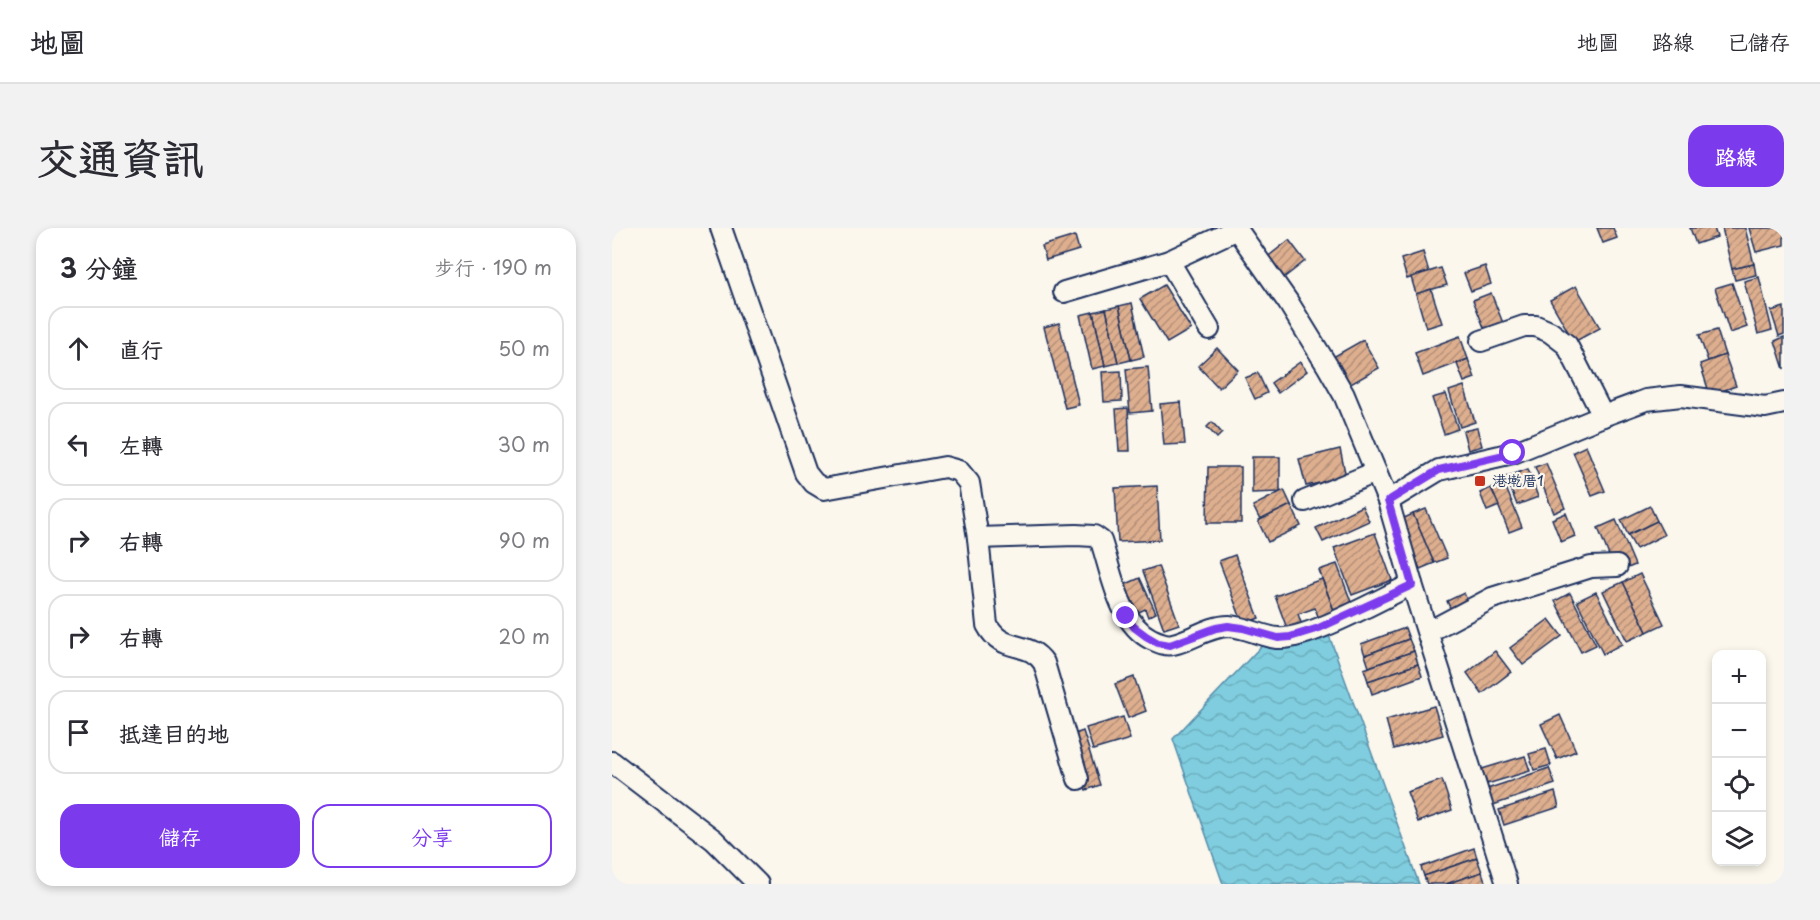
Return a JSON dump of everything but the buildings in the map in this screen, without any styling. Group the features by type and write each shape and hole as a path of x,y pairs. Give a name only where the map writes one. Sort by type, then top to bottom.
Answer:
{"street":[{"path":"721,228 806,473 814,483 824,489 945,467 959,471 969,483 978,538 987,625 993,637 1001,642 1037,653 1044,663 1078,779"},
{"path":"1064,292 1169,261 1236,229 1288,302 1334,376 1388,501 1412,585 1507,884"},
{"path":"1169,261 1209,329"},
{"path":"1481,341 1524,326 1536,326 1550,332 1567,345 1603,416"},
{"path":"1388,501 1439,470 1513,453 1646,400 1681,396 1765,407 1784,404"},
{"path":"1305,501 1376,472"},
{"path":"978,538 1094,536 1101,541 1130,622 1158,643 1170,645 1216,628 1228,626 1278,638 1290,637 1319,628 1412,585"},
{"path":"1428,632 1492,598 1591,567 1617,566"},
{"path":"612,762 714,840 759,884"}],"water":[{"path":"1326,627 1419,884 1223,884 1173,739 1270,637"}],"place":[{"name":"港墘厝1","path":"1480,481"}],"route":[{"path":"1126,616 1134,627 1146,636 1158,643 1170,645 1216,628 1228,626 1278,638 1290,637 1319,628 1412,585 1388,501 1439,470 1513,453"}]}
